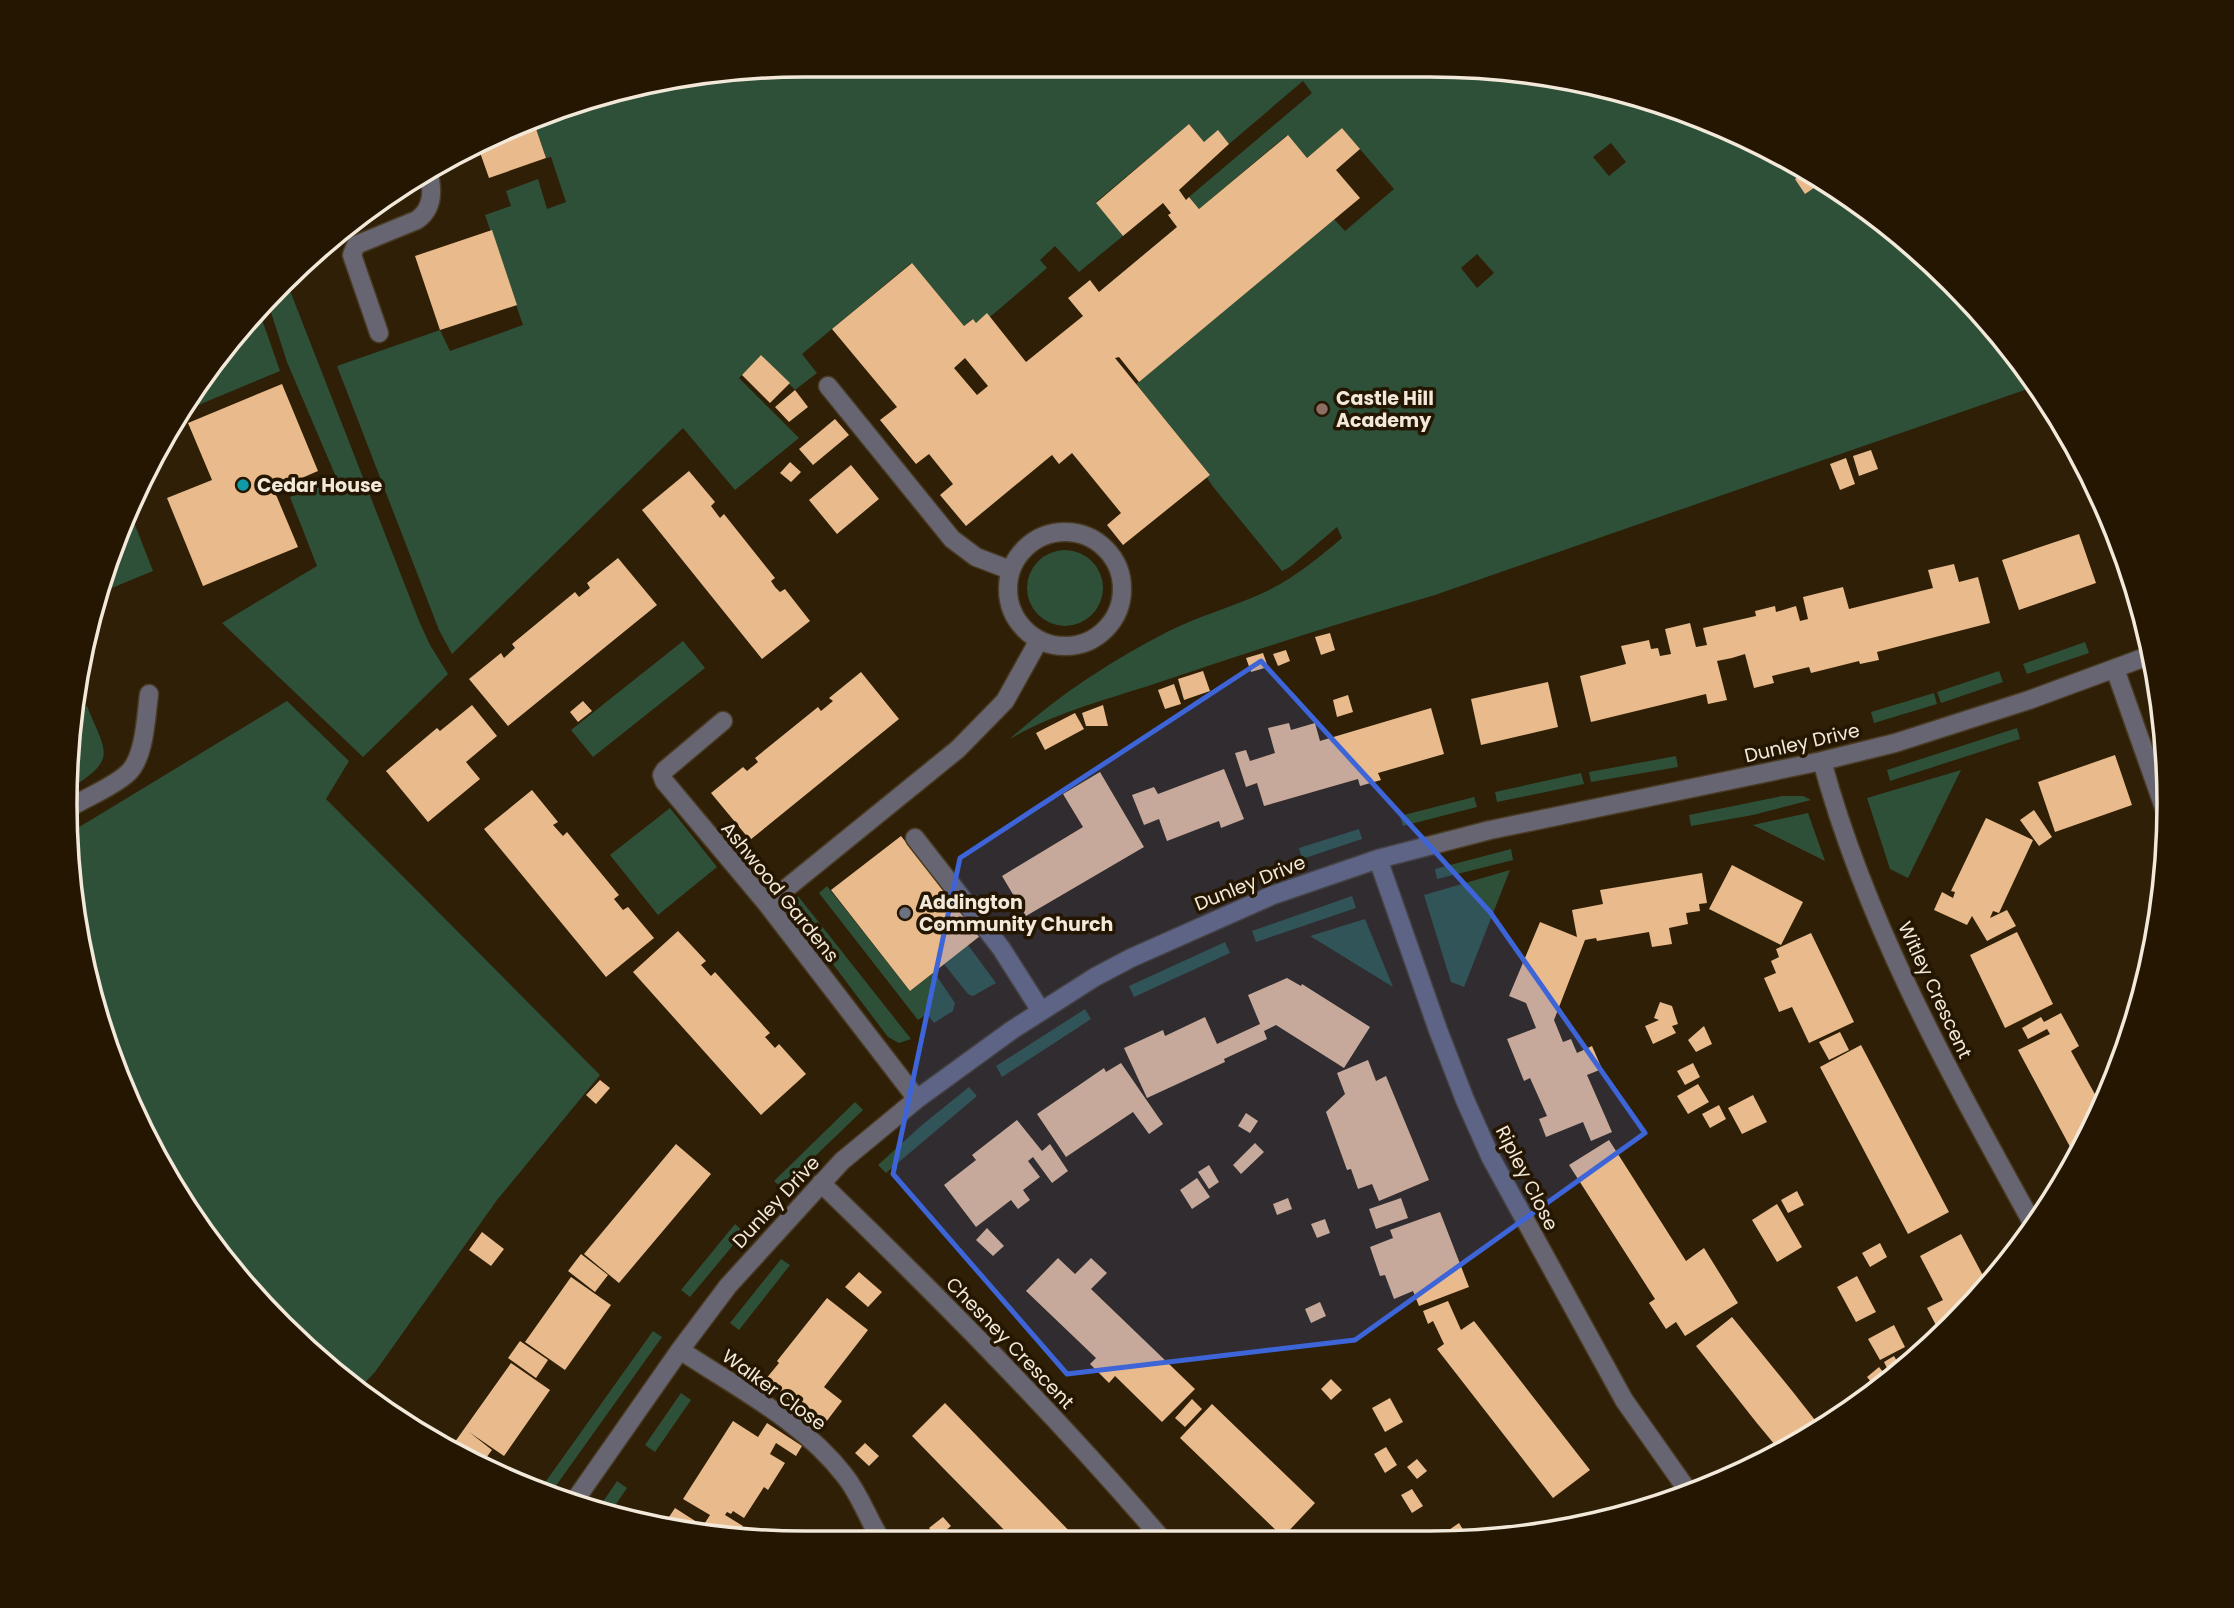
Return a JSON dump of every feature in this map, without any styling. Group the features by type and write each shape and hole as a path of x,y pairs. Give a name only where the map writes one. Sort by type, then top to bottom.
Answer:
{"street":[{"path":"379,333 352,255 353,249 356,245 424,215 431,199 429,181"},
{"path":"828,386 952,539 976,557 1010,570"},
{"path":"1072,531 1092,537 1107,549 1119,565 1123,584 1121,604 1113,622 1099,636 1081,644 1061,646 1039,640 1018,622 1010,607 1007,587 1010,570 1027,546 1053,532 1072,531"},
{"path":"767,904 966,742 1005,701 1039,640"},
{"name":"Dunley Drive","path":"579,1495 728,1286 821,1183 860,1144 917,1099 1041,1011 1095,977 1169,939 1293,887 1378,859 1490,830 1822,761 1895,743 1972,720 2142,658"},
{"path":"2115,669 2156,785"},
{"path":"77,803 128,773 135,764 140,753 149,694"},
{"name":"Ashwood Gardens","path":"723,722 665,770 662,775 664,781 767,904 917,1099"},
{"name":"Witley Crescent","path":"1822,761 1856,862 1892,952 1960,1090 2029,1216"},
{"path":"915,838 1001,948 1041,1011"},
{"name":"Ripley Close","path":"1378,859 1438,1030 1491,1158 1624,1400 1683,1485"},
{"name":"Chesney Crescent","path":"821,1183 1035,1398 1155,1531"},
{"name":"Walker Close","path":"680,1350 811,1440 845,1475 876,1531"}],"highlighted area":[{"path":"1261,661 1490,912 1645,1133 1355,1340 1067,1374 893,1174 960,858"}],"green space":[{"name":"Castle Hill Academy","path":"1430,77 1525,83 1572,91 1664,116 1708,132 1794,174 1873,227 1909,257 1977,325 2027,389 1435,595 1083,707 1010,739 1047,708 1106,667 1180,626 1274,587 1304,568 1342,538 1337,527 1282,571 1214,488 1207,478 1210,475 1136,384 1334,219 1345,231 1394,189 1342,128 1307,158 1287,135 1199,209 1189,197 1312,93 1303,81 1229,144 1218,131 1204,142 1189,124 1096,202 1123,236 1079,272 1055,246 1040,260 1047,268 990,317 987,314 976,323 972,319 964,326 911,263 802,354 817,373 795,390 761,355 739,378 799,438 735,490 683,428 452,654 439,630 337,366 440,330 450,351 523,325 485,215 511,206 506,191 538,179 547,209 566,202 551,157 546,158 536,128 616,102 662,91 756,79","holes":["1611,143 1626,162 1609,176 1593,157","1477,254 1494,273 1477,288 1461,268"]},
{"path":"290,290 419,621 448,674 363,757 222,623 317,566 290,497 336,477 287,362 270,311"},
{"path":"262,320 280,371 196,406 227,361"},
{"path":"134,522 153,571 110,589"},
{"path":"1065,550 1079,553 1092,561 1100,574 1103,588 1100,602 1092,615 1079,623 1065,626 1051,623 1038,615 1030,602 1027,588 1030,574 1038,561 1051,553"},
{"path":"683,641 705,668 593,757 571,730"},
{"path":"2085,642 2089,653 2027,674 2023,664"},
{"path":"1999,671 2003,682 1941,703 1937,692"},
{"path":"1934,693 1937,704 1874,723 1871,712"},
{"path":"287,701 349,761 326,799 600,1075 497,1200 364,1383 290,1318 227,1247 174,1168 152,1126 132,1082 102,992 83,899 78,828"},
{"path":"87,706 103,744 104,753 96,769 78,783 79,756 83,707"},
{"path":"2017,728 2020,739 1890,781 1887,770"},
{"path":"1676,756 1678,767 1591,782 1589,772"},
{"path":"1961,770 1908,878 1890,869 1867,798"},
{"path":"1581,773 1584,784 1497,802 1495,792"},
{"path":"1782,796 1803,796 1811,800 1753,815 1691,826 1689,815"},
{"path":"1474,797 1477,807 1403,826 1400,816"},
{"path":"670,808 717,867 658,915 610,855"},
{"path":"1808,813 1825,861 1753,825"},
{"path":"1359,829 1362,839 1302,859 1299,848"},
{"path":"1511,849 1513,860 1437,879 1435,869"},
{"path":"1510,870 1464,987 1451,982 1424,895"},
{"path":"827,886 910,991 934,972 955,1003 953,1011 934,1023 927,1014 918,1020 819,893"},
{"path":"798,896 911,1039 899,1043 888,1037 795,914 793,909"},
{"path":"1352,896 1356,908 1256,942 1252,931"},
{"path":"1365,919 1393,987 1310,936"},
{"path":"1225,942 1230,953 1134,997 1129,986"},
{"path":"968,945 996,983 973,996 968,994 944,964"},
{"path":"1085,1009 1091,1019 1002,1077 996,1066"},
{"path":"969,1087 977,1096 886,1173 878,1165 922,1125"},
{"path":"855,1102 863,1110 782,1188 774,1181"},
{"path":"735,1224 744,1232 690,1297 681,1290"},
{"path":"781,1259 790,1265 739,1330 730,1323"},
{"path":"653,1331 662,1337 555,1487 545,1483"},
{"path":"681,1393 691,1400 655,1452 645,1445"},
{"path":"617,1481 627,1488 615,1506 603,1502"}],"building":[{"path":"1189,124 1204,142 1218,130 1229,144 1179,190 1186,200 1189,197 1199,209 1288,135 1307,158 1342,128 1360,149 1336,170 1360,198 1139,382 1119,357 1115,358 1210,475 1123,545 1107,525 1121,513 1072,453 1059,464 1052,455 966,526 940,495 953,484 929,454 916,464 880,420 897,407 832,329 912,263 964,326 973,319 976,323 987,313 1026,362 1083,316 1068,298 1090,280 1099,292 1177,227 1163,203 1123,236 1096,203","holes":["965,358 988,386 977,395 954,368"]},
{"path":"536,128 546,158 489,178 480,153"},
{"path":"1798,177 1815,187 1805,194 1795,179"},
{"path":"492,230 517,305 440,330 415,256"},
{"path":"761,355 790,383 770,403 742,375"},
{"name":"Cedar House","path":"282,384 318,471 274,490 298,547 203,586 167,498 212,480 188,423"},
{"path":"795,390 808,407 789,422 775,407"},
{"path":"835,419 849,435 813,465 799,449"},
{"path":"1871,450 1878,469 1859,476 1853,456"},
{"path":"1846,458 1855,484 1840,490 1830,464"},
{"path":"790,462 801,472 791,482 780,473"},
{"path":"851,465 879,499 837,534 809,500"},
{"path":"689,471 715,502 711,506 720,518 724,514 775,578 771,581 775,587 780,592 785,589 810,621 762,659 642,510"},
{"path":"2079,534 2096,583 2019,610 2002,560"},
{"path":"618,558 657,605 508,726 469,679 501,653 504,658 515,648 512,644 575,592 579,597 590,588 587,583"},
{"path":"1954,564 1959,582 1978,577 1990,623 1877,652 1879,660 1860,664 1859,661 1811,673 1809,667 1772,676 1774,683 1754,688 1745,654 1717,661 1727,700 1708,704 1706,694 1591,722 1580,676 1626,664 1621,646 1649,640 1651,649 1658,648 1660,656 1671,654 1665,629 1690,623 1696,647 1707,645 1703,628 1756,616 1755,611 1775,606 1776,612 1796,606 1800,621 1808,619 1803,597 1843,587 1849,609 1933,588 1928,570"},
{"path":"1330,633 1335,650 1321,655 1315,637"},
{"path":"1286,650 1290,661 1278,666 1273,654"},
{"path":"1263,653 1268,667 1251,672 1246,658"},
{"path":"1203,671 1210,691 1184,700 1178,679"},
{"path":"861,672 899,719 750,840 711,793 743,767 747,771 758,762 755,758 818,707 821,711 833,701 829,698"},
{"path":"1548,682 1558,727 1481,745 1471,699"},
{"path":"1174,684 1181,704 1165,709 1158,690"},
{"path":"1348,695 1353,712 1337,717 1333,700"},
{"path":"583,701 592,711 578,722 570,712"},
{"path":"472,705 497,736 466,762 480,779 428,822 386,771 437,728 440,731"},
{"path":"1103,705 1108,726 1086,726 1082,713"},
{"path":"1431,708 1444,754 1378,773 1381,780 1360,786 1358,779 1264,806 1257,783 1246,787 1235,753 1246,750 1250,761 1275,753 1268,728 1289,723 1291,730 1315,723 1320,741"},
{"path":"1075,713 1084,729 1045,750 1036,733"},
{"path":"2115,755 2132,805 2055,832 2038,782"},
{"path":"1224,769 1244,819 1221,828 1219,821 1167,841 1159,819 1144,825 1132,795 1154,787 1158,794"},
{"path":"1100,772 1144,847 1026,916 1002,876 1083,827 1063,794"},
{"path":"532,790 558,822 553,825 563,836 567,832 619,895 614,899 623,910 628,907 654,938 606,977 484,829"},
{"path":"2034,810 2052,837 2039,846 2020,820"},
{"path":"1986,818 2033,840 1999,913 1993,911 1990,918 2007,910 2016,926 1987,941 1972,916 1967,925 1934,910 1942,892 1953,898 1955,892 1951,891"},
{"name":"Addington Community Church","path":"901,836 980,936 910,991 831,890"},
{"path":"1732,865 1803,902 1781,945 1709,909"},
{"path":"1702,873 1707,903 1699,904 1700,911 1686,913 1688,924 1669,928 1672,944 1652,947 1649,932 1597,941 1596,938 1585,940 1554,1020 1563,1042 1571,1039 1577,1053 1592,1046 1602,1069 1587,1075 1612,1132 1591,1141 1583,1122 1546,1137 1539,1119 1547,1116 1530,1078 1524,1081 1507,1039 1536,1028 1526,1003 1509,996 1540,922 1577,937 1572,910 1603,904 1600,890"},
{"path":"678,931 706,961 701,965 711,976 715,972 770,1033 765,1037 775,1048 779,1044 806,1074 761,1115 633,972"},
{"path":"2017,932 2053,1004 2005,1028 1970,955"},
{"path":"1811,933 1854,1022 1809,1043 1792,1007 1779,1012 1764,978 1776,973 1771,961 1779,957 1776,949"},
{"path":"1287,978 1301,986 1302,984 1370,1027 1344,1068 1276,1025 1264,1031 1267,1039 1224,1059 1225,1062 1147,1098 1124,1048 1163,1030 1165,1036 1205,1017 1217,1044 1260,1024 1248,995"},
{"path":"1660,1002 1672,1006 1678,1024 1672,1026 1676,1033 1653,1044 1645,1026 1659,1020 1654,1018"},
{"path":"2061,1013 2079,1046 2071,1051 2096,1096 2071,1148 2018,1050 2050,1034 2047,1029 2028,1039 2022,1028 2041,1017 2044,1022"},
{"path":"1704,1026 1712,1044 1696,1052 1688,1040"},
{"path":"1840,1032 1849,1050 1829,1060 1819,1042"},
{"path":"1861,1045 1949,1212 1908,1234 1820,1067"},
{"path":"1368,1060 1376,1081 1386,1076 1429,1180 1379,1201 1372,1184 1358,1189 1351,1169 1347,1170 1326,1112 1345,1094 1337,1073"},
{"path":"1121,1063 1163,1124 1149,1134 1133,1112 1066,1157 1037,1114 1104,1068 1106,1072"},
{"path":"1693,1063 1700,1077 1685,1085 1677,1071"},
{"path":"600,1080 610,1088 596,1104 586,1095"},
{"path":"1698,1084 1709,1102 1688,1114 1677,1096"},
{"path":"1753,1095 1767,1122 1742,1134 1728,1108"},
{"path":"1719,1105 1726,1119 1710,1128 1702,1114"},
{"path":"1246,1113 1258,1121 1250,1133 1238,1126"},
{"path":"1017,1120 1042,1151 1050,1144 1068,1171 1052,1183 1033,1157 1028,1161 1040,1177 1023,1190 1030,1200 1018,1209 1011,1200 976,1227 944,1185 976,1160 972,1155"},
{"path":"1609,1140 1686,1261 1704,1248 1738,1303 1685,1336 1676,1322 1666,1329 1649,1303 1655,1299 1569,1165"},
{"path":"1255,1143 1264,1152 1241,1174 1233,1165"},
{"path":"676,1144 711,1174 619,1283 584,1254"},
{"path":"1209,1165 1219,1182 1209,1189 1198,1172"},
{"path":"1197,1178 1210,1197 1192,1209 1180,1190"},
{"path":"1797,1191 1804,1205 1788,1213 1781,1200"},
{"path":"1288,1198 1292,1209 1277,1215 1273,1204"},
{"path":"1401,1198 1408,1218 1376,1229 1369,1209"},
{"path":"1777,1204 1802,1247 1777,1262 1752,1220"},
{"path":"1440,1212 1469,1287 1419,1306 1413,1291 1394,1299 1385,1275 1380,1276 1370,1247 1393,1238 1390,1230"},
{"path":"1325,1219 1330,1233 1317,1238 1311,1224"},
{"path":"987,1228 1004,1246 993,1256 976,1240"},
{"path":"482,1232 504,1249 491,1266 469,1250"},
{"path":"1961,1234 1983,1276 1936,1325 1927,1308 1943,1300 1920,1256"},
{"path":"1880,1243 1887,1257 1870,1267 1862,1253"},
{"path":"581,1254 608,1275 595,1292 568,1271"},
{"path":"1058,1258 1075,1274 1091,1258 1107,1273 1091,1289 1195,1389 1162,1422 1115,1376 1109,1383 1090,1364 1096,1358 1026,1291"},
{"path":"859,1272 882,1292 868,1307 845,1287"},
{"path":"1857,1276 1876,1312 1856,1322 1837,1287"},
{"path":"571,1277 611,1305 565,1370 525,1342"},
{"path":"827,1298 868,1330 824,1387 842,1401 826,1422 794,1396 790,1401 765,1380"},
{"path":"1448,1301 1461,1330 1474,1321 1590,1470 1553,1498 1437,1349 1444,1344 1433,1321 1428,1324 1423,1311"},
{"path":"1320,1302 1326,1316 1311,1323 1305,1309"},
{"path":"1732,1317 1815,1420 1774,1444 1696,1346"},
{"path":"1894,1325 1905,1347 1880,1360 1868,1339"},
{"path":"520,1341 548,1360 536,1378 508,1358"},
{"path":"1894,1356 1897,1361 1887,1369 1884,1362"},
{"path":"511,1363 550,1390 504,1456 469,1432 492,1450 486,1458 455,1442"},
{"path":"1879,1367 1883,1372 1871,1382 1867,1377"},
{"path":"1331,1379 1342,1390 1331,1400 1321,1389"},
{"path":"1390,1398 1403,1422 1385,1432 1372,1408"},
{"path":"1192,1399 1202,1409 1185,1427 1175,1418"},
{"path":"945,1403 1069,1531 1005,1531 912,1436"},
{"path":"1212,1404 1315,1503 1289,1531 1277,1531 1180,1438"},
{"path":"733,1421 758,1437 767,1423 802,1446 796,1456 776,1443 770,1454 785,1463 768,1490 764,1487 744,1518 733,1511 725,1515 743,1526 742,1528 704,1524 710,1515 683,1499"},
{"path":"865,1443 879,1456 869,1466 855,1453"},
{"path":"1386,1447 1397,1465 1385,1473 1374,1454"},
{"path":"1417,1459 1427,1471 1417,1479 1407,1467"},
{"path":"1412,1489 1423,1506 1412,1513 1401,1495"},
{"path":"675,1508 699,1523 668,1518"},
{"path":"943,1517 951,1526 945,1531 931,1531 929,1528"},
{"path":"1459,1523 1463,1530 1449,1530"}],"place":[{"name":"Castle Hill Academy","path":"1322,409"},
{"name":"Cedar House","path":"243,485"},
{"name":"Addington Community Church","path":"905,913"}]}
